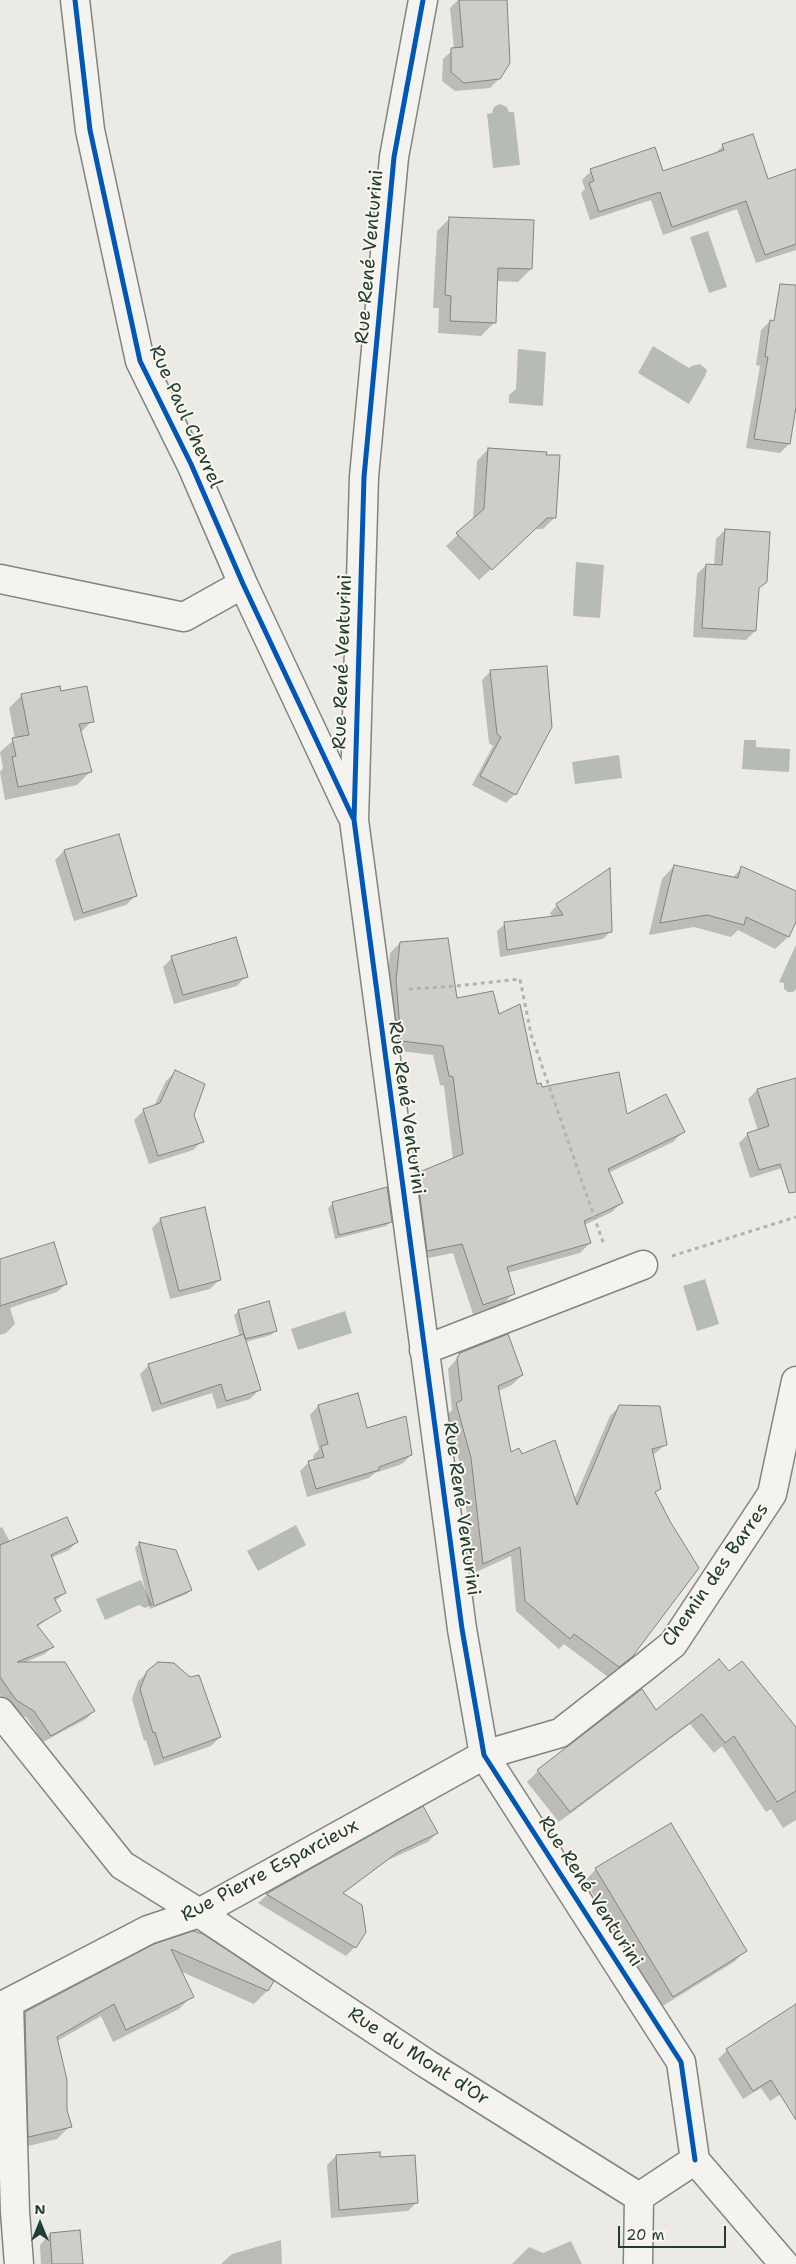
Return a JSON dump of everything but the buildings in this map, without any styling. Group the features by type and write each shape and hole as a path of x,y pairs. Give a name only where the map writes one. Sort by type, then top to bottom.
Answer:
{"street":[{"name":"Rue Paul Chevrel","path":"75,0 90,130 140,361 191,464 243,584 354,820"},
{"name":"Rue René Venturini","path":"423,0 394,157 364,477 354,820 462,1629 484,1755 681,2062 695,2160"},
{"path":"0,579 184,616 243,584"},
{"path":"424,1350 643,1265"},
{"name":"Chemin des Barres","path":"484,1755 560,1733 673,1644 772,1494 796,1381"},
{"name":"Rue du Mont d'Or","path":"0,1712 122,1865 199,1913 427,2064 639,2197"},
{"name":"Rue Pierre Esparcieux","path":"4,2005 148,1930 199,1913 484,1755"},
{"path":"4,2005 19,2264"},
{"path":"638,2264 639,2197 695,2160 784,2264"}],"path":[{"path":"376,991 456,986 520,979 531,1034 615,1275"},
{"path":"643,1265 796,1217"}],"shaded area":[{"path":"500,104 507,107 509,112 514,112 520,165 493,168 487,114 492,113 494,107"},
{"path":"708,231 727,287 709,293 690,237"},
{"path":"653,346 689,368 700,364 707,370 689,404 638,373"},
{"path":"518,349 546,352 543,406 509,403 509,395 516,389"},
{"path":"576,562 604,565 600,618 573,616"},
{"path":"744,740 756,740 756,747 790,749 789,772 742,769"},
{"path":"619,755 622,778 575,784 572,762"},
{"path":"796,945 796,989 793,992 788,992 784,989 784,983 779,982"},
{"path":"705,1279 719,1324 697,1331 683,1286"},
{"path":"345,1311 352,1333 298,1350 291,1329"},
{"path":"296,1525 306,1545 258,1571 247,1551"},
{"path":"141,1580 152,1605 145,1608 139,1605 105,1620 96,1599"}],"cycle path":[{"path":"75,0 90,130 140,361 191,464 243,584 353,818"},
{"path":"423,0 394,157 364,477 354,820 462,1629 484,1755 681,2062 695,2160"}]}
